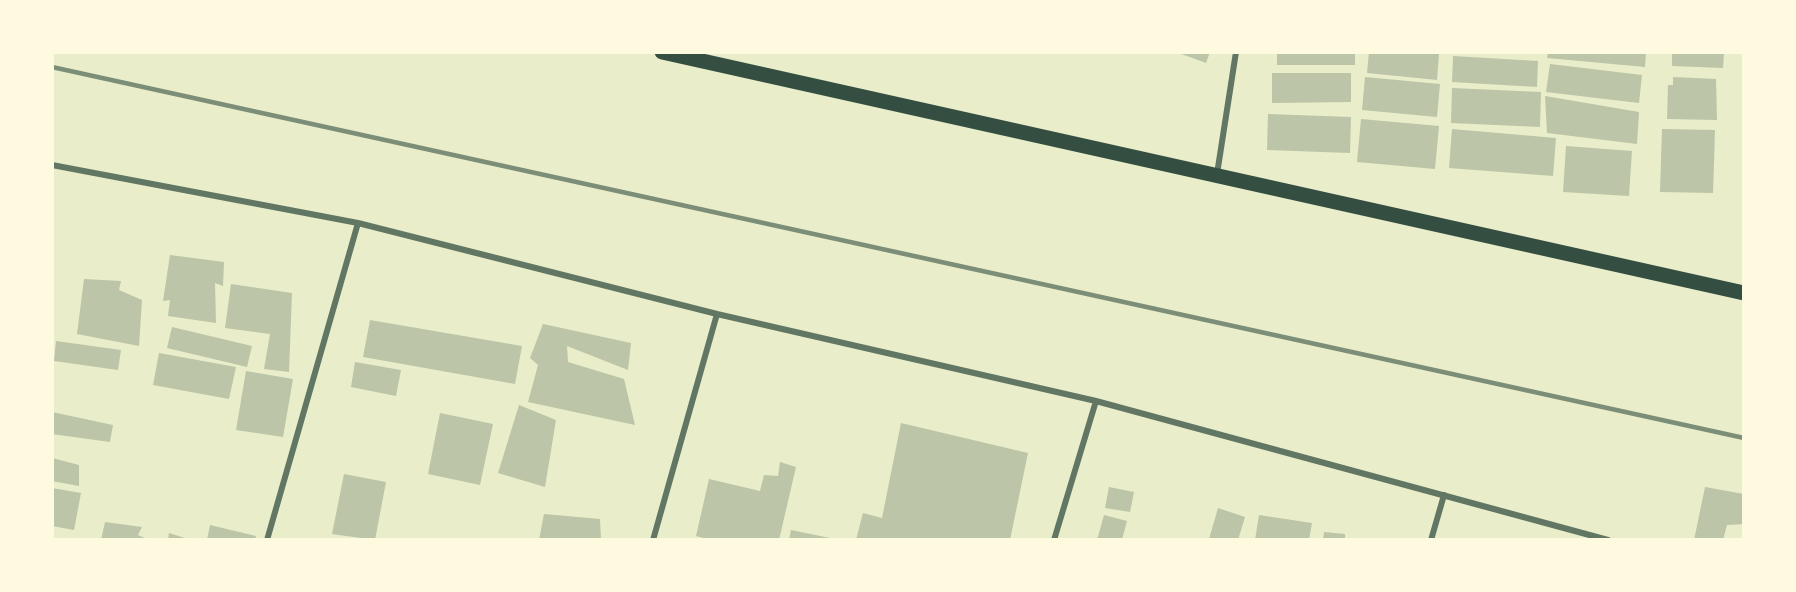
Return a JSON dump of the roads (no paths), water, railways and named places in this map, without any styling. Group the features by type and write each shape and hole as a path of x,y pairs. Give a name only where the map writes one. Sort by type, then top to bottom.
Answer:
{"main road":[{"path":"662,52 1743,293"}],"street":[{"path":"1217,174 1236,52"},
{"path":"52,165 358,223 717,314 1096,400 1608,540"},
{"path":"267,540 358,223"},
{"path":"653,540 717,314"},
{"path":"1054,540 1096,400"},
{"path":"1431,540 1444,495"}],"railway":[{"path":"52,67 1744,438"}]}
